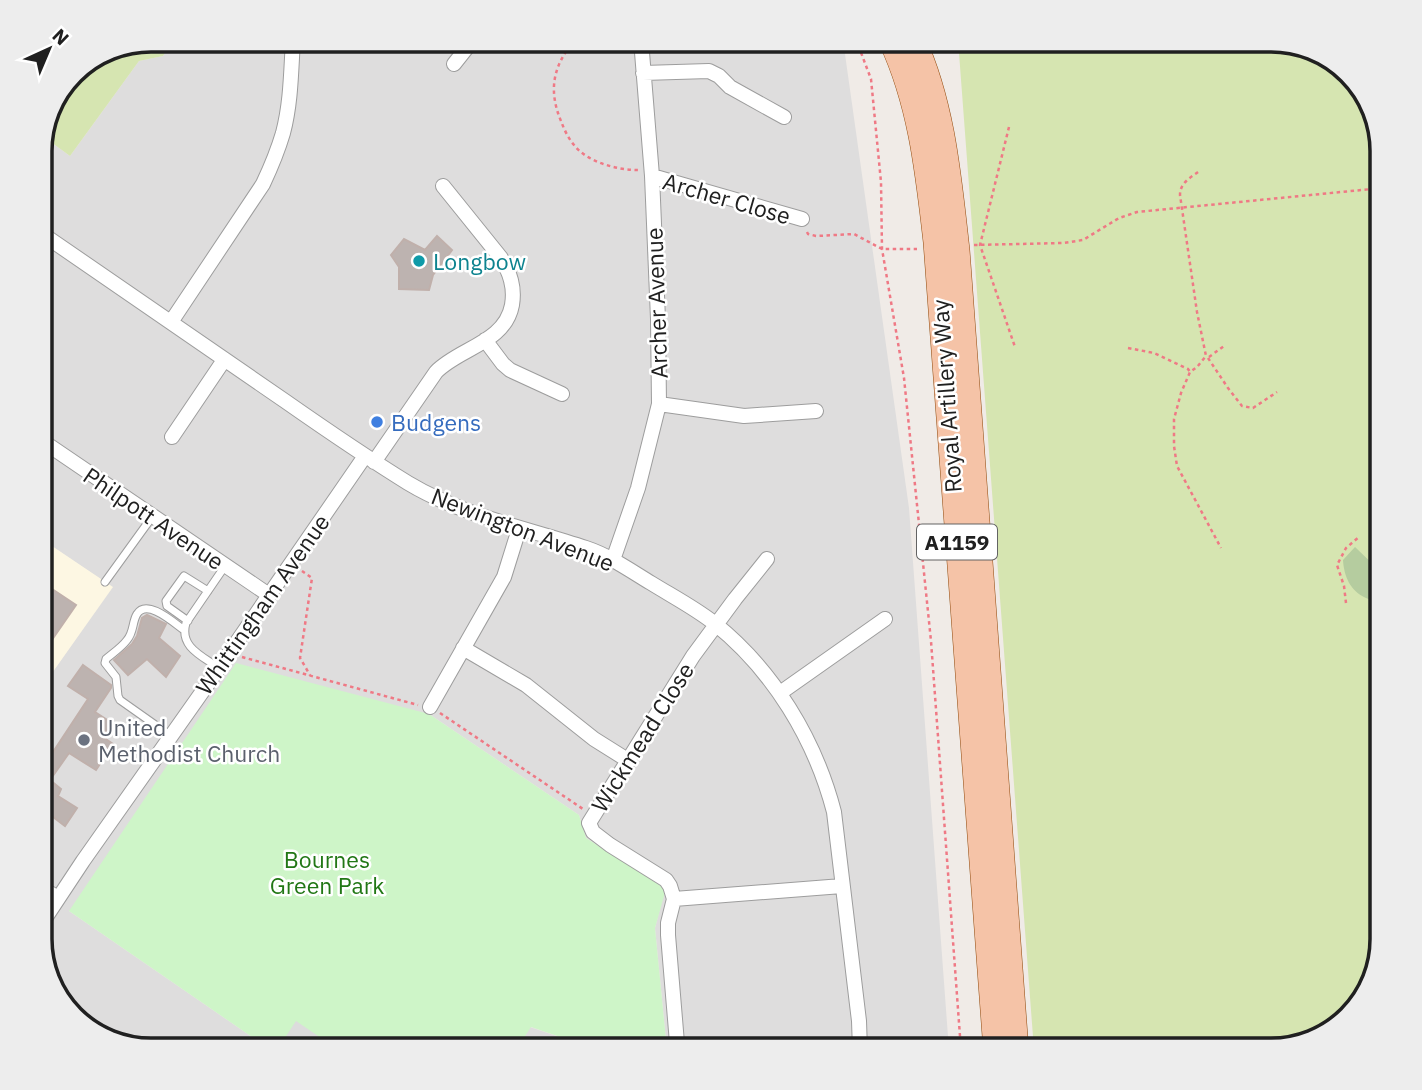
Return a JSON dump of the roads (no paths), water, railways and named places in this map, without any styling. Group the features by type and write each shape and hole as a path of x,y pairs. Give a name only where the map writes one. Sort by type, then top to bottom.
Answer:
{"main road":[{"name":"Royal Artillery Way","path":"895,53 905,77 923,145 935,242 994,1038"},
{"name":"Royal Artillery Way","path":"920,53 939,118 954,215 1016,1038"}],"street":[{"path":"171,322 263,184 274,161 284,130 292,53"},
{"path":"454,64 463,53"},
{"name":"Archer Avenue","path":"613,560 638,488 659,404 651,173 642,53"},
{"path":"643,74 709,71 730,87 783,117"},
{"name":"Archer Close","path":"651,173 802,219"},
{"name":"Whittingham Avenue","path":"53,907 290,564 436,372 445,363 498,331 506,321 513,289 511,279 501,258 443,186"},
{"name":"Newington Avenue","path":"53,241 369,459 411,485 480,516 589,549 613,560 703,614 742,648 790,709 826,785 834,812 860,1038"},
{"path":"485,340 510,370 562,394"},
{"path":"172,437 224,360"},
{"path":"659,404 732,416 816,411"},
{"name":"Philpott Avenue","path":"53,449 269,595"},
{"path":"430,707 504,577 519,528"},
{"name":"Wickmead Close","path":"674,899 666,880 610,845 593,832 589,823 693,656 766,559"},
{"path":"780,693 885,619"},
{"path":"463,648 526,685 594,739 629,761"},
{"path":"677,1038 668,935 674,899 842,886"}],"lane":[{"path":"105,582 152,517"},
{"path":"219,668 189,645 184,639 184,630 225,566"},
{"path":"188,621 167,606 166,601 184,576 208,591"},
{"path":"171,736 120,700 116,677 105,663 127,640 133,631 138,611 145,608 154,609 184,630"},
{"path":"53,890 61,895"}],"place":[{"name":"Longbow","path":"419,261"},
{"name":"Budgens","path":"377,422"},
{"name":"United Methodist Church","path":"84,740"}],"park label":[{"name":"Bournes Green Park","path":"327,872"}]}
